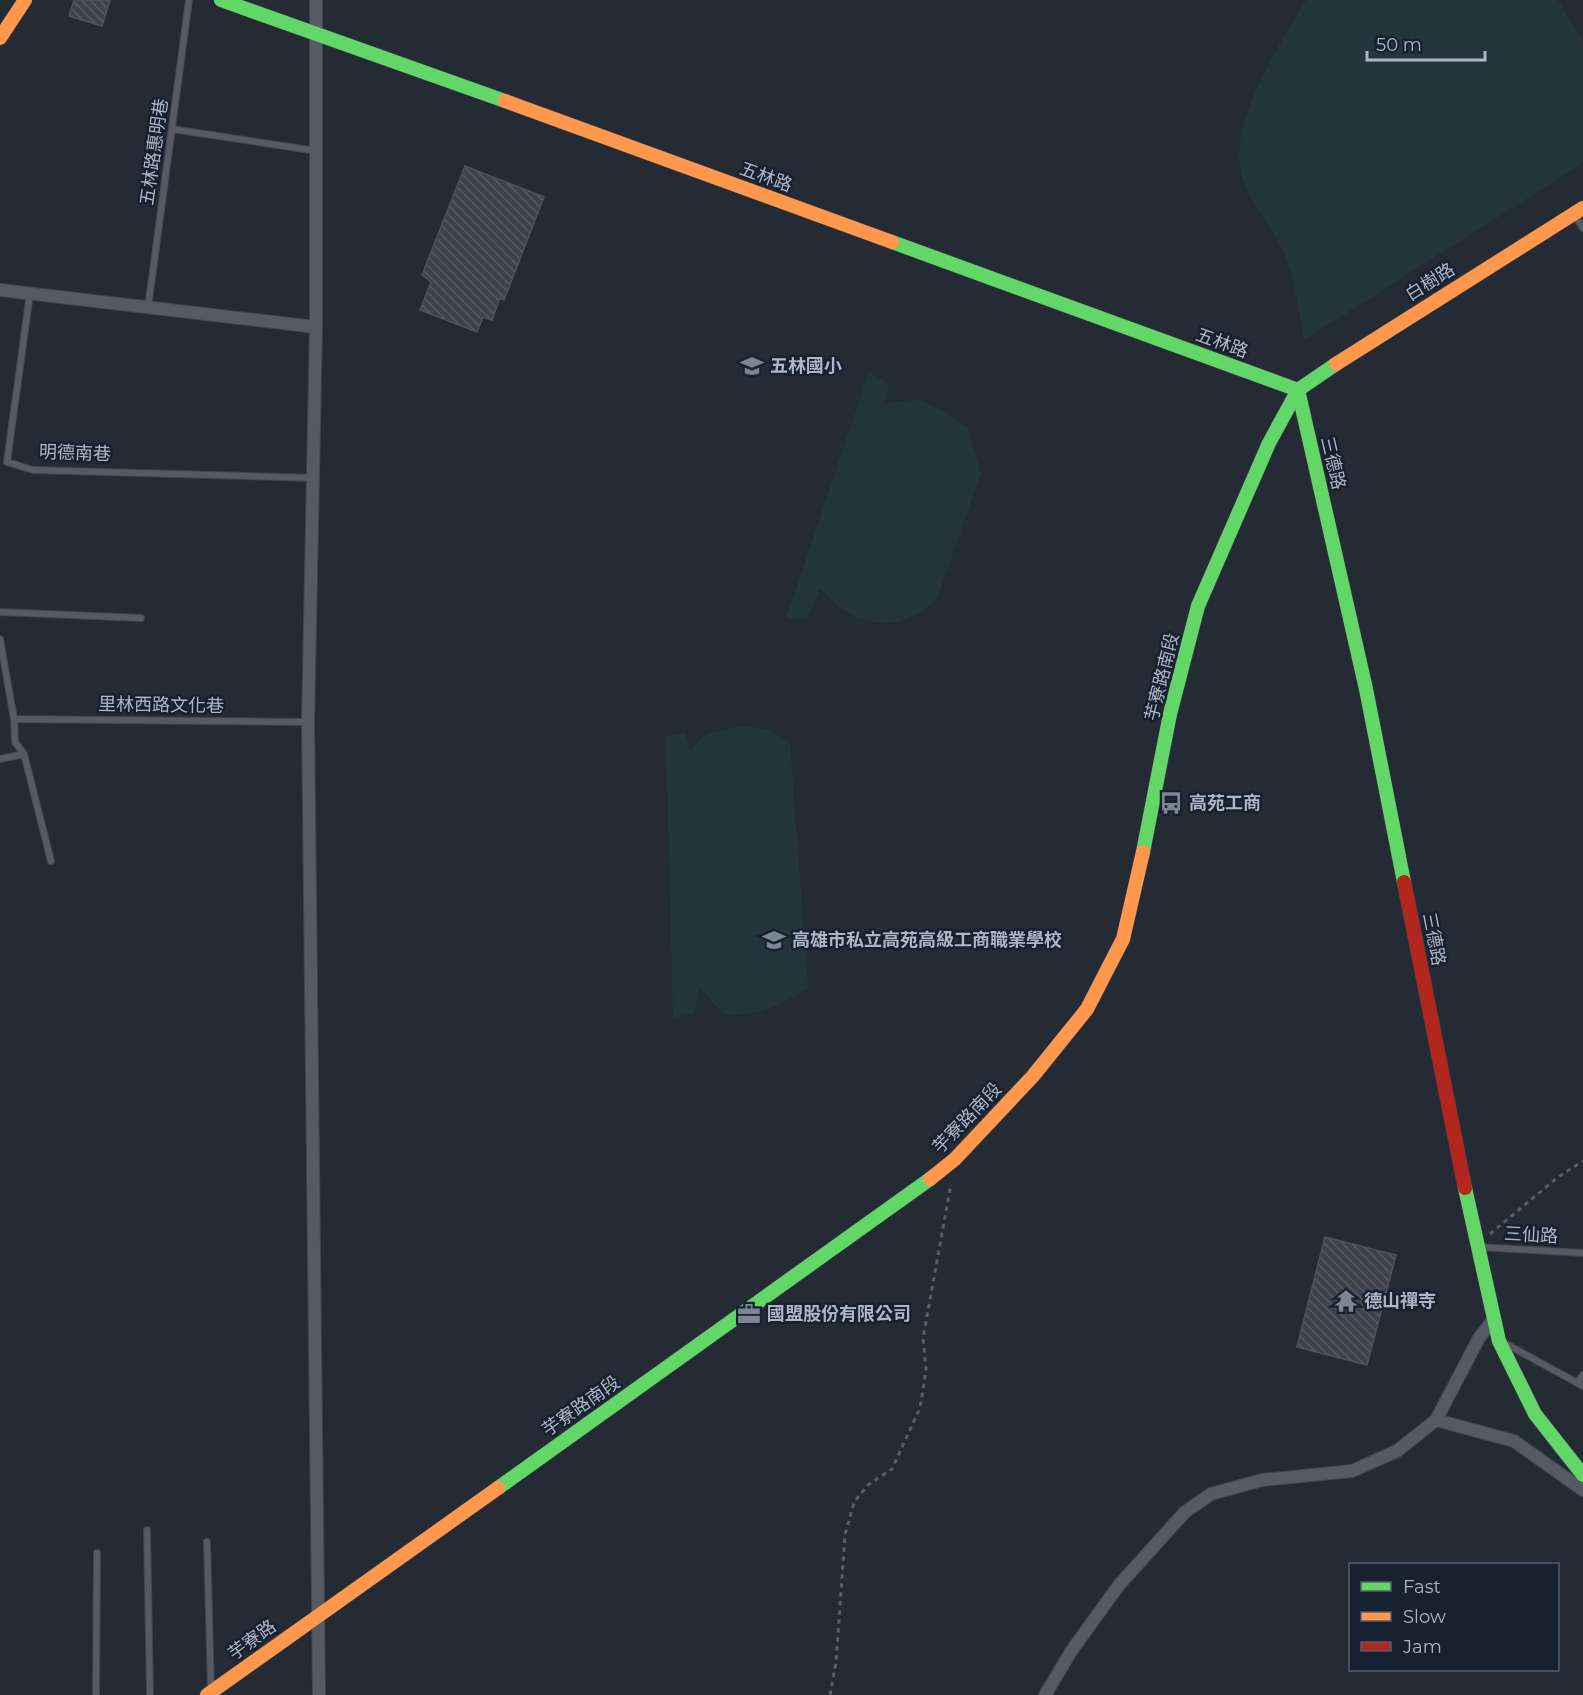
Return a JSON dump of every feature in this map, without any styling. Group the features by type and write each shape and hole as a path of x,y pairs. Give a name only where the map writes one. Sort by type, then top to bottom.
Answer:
{"street":[{"path":"0,38 26,0"},
{"name":"五林路","path":"221,0 316,32 1298,390"},
{"path":"316,0 316,327 308,722 319,1695"},
{"name":"白樹路","path":"1298,390 1370,341 1578,211"},
{"path":"0,290 316,327"},
{"name":"芋寮路南段","path":"319,1614 905,1198 956,1159 1033,1076 1087,1009 1123,939 1150,822 1170,714 1198,606 1269,443 1298,390"},
{"name":"三德路","path":"1298,390 1366,688 1477,1246 1499,1341 1535,1414 1583,1475"},
{"path":"1044,1695 1072,1650 1119,1585 1185,1512 1211,1494 1262,1480 1352,1471 1397,1451 1436,1420 1479,1338 1494,1319"},
{"path":"1436,1420 1514,1441 1583,1490"},
{"name":"芋寮路","path":"209,1693 319,1614"}],"lane":[{"name":"五林路惠明巷","path":"148,308 189,0"},
{"path":"172,129 317,151"},
{"path":"1578,211 1583,228"},
{"name":"明德南巷","path":"30,293 7,462 33,471 314,478"},
{"path":"0,612 141,618"},
{"path":"0,639 14,719 15,742 24,754 51,861"},
{"name":"里林西路文化巷","path":"14,719 308,722"},
{"path":"0,759 24,754"},
{"name":"三仙路","path":"1477,1246 1583,1252"},
{"path":"1499,1341 1580,1384 1583,1375"},
{"path":"147,1530 150,1695"},
{"path":"207,1542 209,1693"},
{"path":"96,1695 97,1553"}],"path":[{"path":"830,1695 836,1662 845,1535 854,1502 868,1485 892,1469 920,1408 926,1370 923,1338 956,1159"},
{"path":"1477,1246 1558,1177 1583,1161"}],"green space":[{"path":"1306,0 1558,0 1583,42 1583,163 1304,340 1291,272 1278,241 1258,210 1242,178 1240,146 1251,103 1261,80"},
{"path":"869,372 889,384 884,404 918,399 946,412 968,428 981,473 937,599 919,614 897,622 878,623 856,618 838,606 820,588 808,618 786,619"},
{"path":"743,726 771,730 790,744 808,988 768,1009 736,1015 723,1014 700,988 694,1013 673,1018 666,737 685,733 690,750 708,733"}],"building":[{"path":"74,0 110,0 102,26 69,16"},
{"path":"465,166 544,197 504,300 500,298 492,320 483,317 477,332 420,310 431,282 422,275"},
{"name":"德山禪寺","path":"1325,1237 1396,1255 1367,1365 1297,1347"}],"traffic: fast":[{"path":"221,0 505,101"},
{"path":"892,242 1298,390"},
{"path":"1143,852 1170,714 1198,606 1269,443 1298,390 1336,364"},
{"path":"1298,390 1366,689 1404,882"},
{"path":"498,1488 930,1179"},
{"path":"1465,1188 1499,1341 1535,1414 1583,1475"}],"traffic: slow":[{"path":"0,38 25,0"},
{"path":"505,101 892,242"},
{"path":"1336,364 1583,208"},
{"path":"930,1179 955,1159 1033,1076 1087,1009 1123,939 1143,852"},
{"path":"207,1695 498,1488"}],"traffic: jam":[{"path":"1404,882 1465,1188"}],"place":[{"name":"五林國小","path":"752,366"},
{"name":"高苑工商","path":"1171,803"},
{"name":"高雄市私立高苑高級工商職業學校","path":"774,940"},
{"name":"德山禪寺","path":"1346,1301"},
{"name":"國盟股份有限公司","path":"749,1314"}]}
